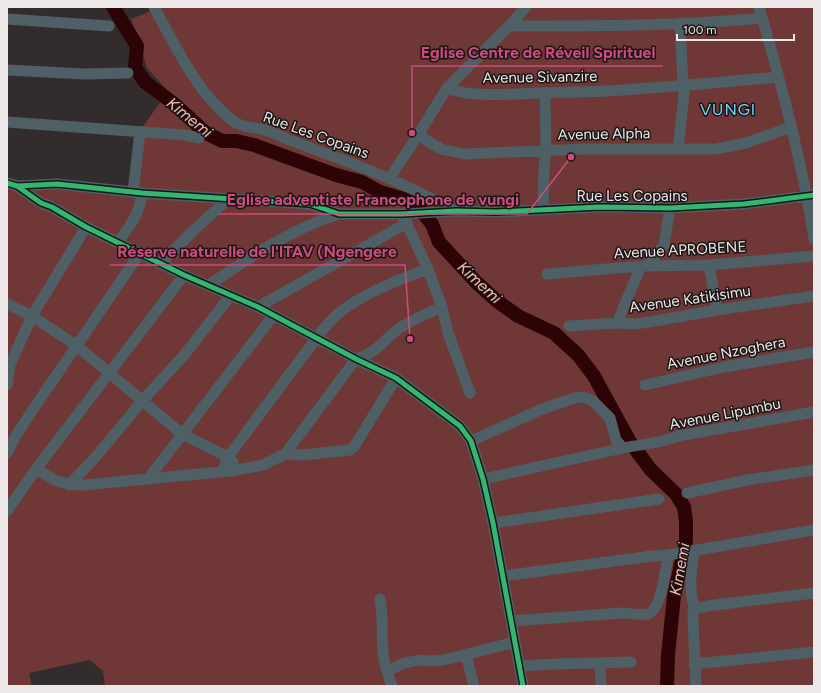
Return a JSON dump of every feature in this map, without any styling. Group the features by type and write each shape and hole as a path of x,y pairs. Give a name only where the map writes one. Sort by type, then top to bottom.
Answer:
{"street":[{"name":"Rue Les Copains","path":"154,7 182,58 204,92 216,108 234,123 271,133 347,161 426,195 456,211 496,212 600,207 670,208 744,204 811,196"},
{"path":"389,179 418,136 447,88 510,26 526,7"},
{"path":"759,7 811,196 814,239"},
{"path":"510,26 680,23 762,18"},
{"path":"7,19 109,26"},
{"path":"678,149 684,85 680,23"},
{"path":"7,70 85,74 128,73"},
{"name":"Avenue Sivanzire","path":"447,88 456,92 468,94 545,93 638,89 779,77"},
{"path":"543,210 546,150 545,93"},
{"path":"7,122 185,135 199,138"},
{"name":"Avenue Alpha","path":"418,136 441,149 464,154 583,149 716,149 746,143 791,127"},
{"path":"118,242 136,218 140,206 137,193 140,132"},
{"path":"12,184 57,184 137,193 227,200 310,204 339,214 404,218"},
{"path":"12,184 41,203 52,207 86,227 184,275 258,307 356,359 396,378 437,409 449,416 460,426 471,441 483,479 493,523 523,686"},
{"path":"161,263 227,200"},
{"path":"618,323 644,266 664,245 670,208"},
{"path":"258,307 413,213 456,211"},
{"path":"209,285 247,258 293,232 316,221 339,214"},
{"path":"404,218 428,269 442,307 448,333 470,393"},
{"path":"7,385 10,365 32,316 86,227"},
{"path":"7,453 14,438 140,253"},
{"name":"Avenue APROBENE","path":"547,274 644,266 709,265 814,256"},
{"path":"709,265 717,310"},
{"path":"222,472 228,457 316,338 334,317 348,306 393,282 428,269"},
{"path":"7,511 36,469 184,275"},
{"path":"69,485 93,460 143,400 185,354 231,296"},
{"name":"Avenue Katikisimu","path":"569,326 618,323 635,324 814,296"},
{"path":"7,304 32,316 77,346 182,434 228,457 242,469"},
{"path":"36,469 58,482 69,485 84,485 222,472 263,465 285,454 356,359 366,357 397,330 442,307"},
{"path":"148,479 274,316"},
{"name":"Avenue Nzoghera","path":"645,385 700,372 814,352"},
{"path":"285,454 302,455 350,450 354,447 396,378"},
{"path":"471,441 540,410 574,398 584,397 593,401 610,418 616,440 623,448"},
{"name":"Avenue Lipumbu","path":"483,479 641,444 670,440 678,436 726,426 814,412"},
{"path":"687,493 747,480 814,470"},
{"path":"493,523 659,499"},
{"path":"503,576 652,556 670,555 814,530"},
{"path":"694,550 691,581 692,597 695,608 692,620 696,686"},
{"path":"511,621 622,613 640,615 649,614 655,609 659,601 670,555"},
{"path":"695,608 814,593"},
{"path":"380,599 383,620 383,653 392,686"},
{"path":"387,672 401,664 419,660 444,660 515,642"},
{"path":"694,664 814,652"},
{"path":"466,654 474,686"},
{"path":"520,666 631,662"},
{"path":"600,663 601,686"}],"shaded area":[{"path":"159,7 814,7 814,686 105,686 103,671 90,660 29,673 32,686 7,686 7,187 60,189 135,197 140,131 168,91 147,68 131,19"}],"waterway":[{"name":"Kimemi","path":"113,7 137,46 135,67 145,82 173,103 206,133 222,141 236,141 254,145 336,175 362,182 380,192 414,202 432,224 439,242 476,282 497,301 518,316 554,333 578,355 594,376 630,442 651,470 676,494 684,507 686,541 674,596 668,655 667,686"}],"cycle path":[{"path":"7,183 17,186 57,184 142,193 310,204 339,214 402,214 456,211 496,212 600,207 670,208 744,204 814,195"},
{"path":"17,186 41,203 52,207 86,227 184,275 258,307 356,359 396,378 460,426 471,441 483,479 493,523 523,686"}],"place":[{"name":"Eglise Centre de Réveil Spirituel","path":"412,133"},
{"name":"Eglise adventiste Francophone de vungi","path":"571,157"},
{"name":"Réserve naturelle de l'ITAV (Ngengere","path":"410,339"}],"district":[{"name":"VUNGI","path":"728,109"}]}
